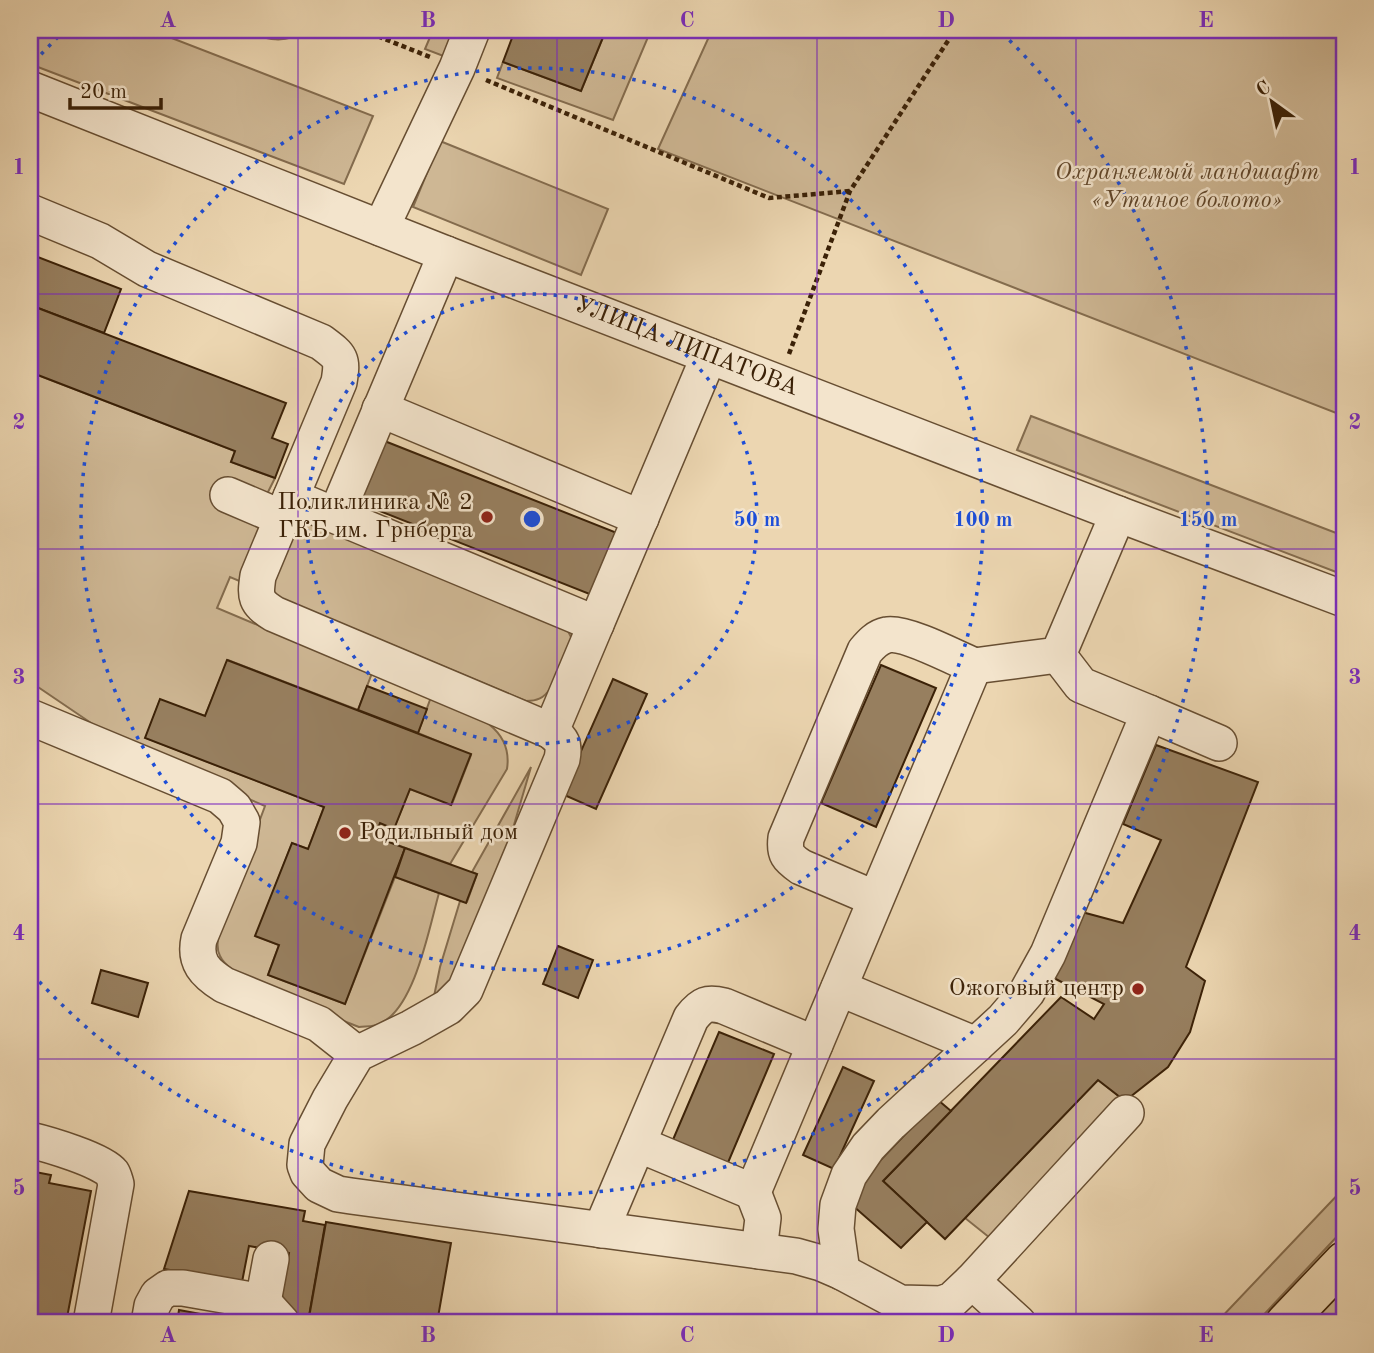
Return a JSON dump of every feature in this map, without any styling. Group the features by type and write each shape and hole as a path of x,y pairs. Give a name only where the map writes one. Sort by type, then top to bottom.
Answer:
{"main road":[{"path":"1285,1323 1344,1261"}],"street":[{"path":"381,228 457,68 472,30"},
{"name":"УЛИЦА ЛИПАТОВА","path":"30,89 446,254 1344,599"},
{"path":"30,212 100,241 147,269 321,342 336,354 342,365 339,382 258,576 255,594 261,606 274,614 551,731 560,738 565,748 465,990 448,1007 357,1054 330,1099 307,1144 305,1165 308,1173 319,1185 338,1194 351,1196 796,1256 842,1272 900,1303 940,1304 952,1300 972,1281 1126,1113"},
{"path":"336,515 446,254"},
{"path":"551,731 709,356"},
{"path":"380,409 641,518"},
{"path":"228,495 336,515 596,624"},
{"path":"1058,655 1118,514"},
{"path":"876,898 800,867 790,860 785,849 786,838 865,651 876,639 888,634 904,636 975,666 1058,655"},
{"path":"1058,655 1081,685 1219,743"},
{"path":"759,1251 763,1218 753,1192 975,666"},
{"path":"842,1272 836,1229 838,1205 849,1175 868,1147 891,1123 1003,1020 1027,992 1048,954 1149,713"},
{"path":"30,717 220,796 234,808 242,822 239,843 199,939 197,954 202,967 224,985 319,1024 357,1054"},
{"path":"839,988 976,1045"},
{"path":"601,1230 691,1018 699,1008 711,1003 724,1006 815,1044"},
{"path":"30,1140 51,1144 105,1167 113,1174 116,1184 91,1323"},
{"path":"638,1144 753,1192"},
{"path":"149,1323 152,1306 158,1295 168,1288 183,1288 273,1312 271,1259"},
{"path":"972,1281 1018,1323"}],"path":[{"path":"362,30 769,198 850,191"},
{"path":"779,383 850,191 955,30"}],"green space":[{"path":"30,30 151,30 373,116 344,184 30,64"},
{"path":"242,30 309,30 291,38 276,39"},
{"path":"433,30 446,30 449,33 454,60 425,49"},
{"path":"606,30 651,30 613,120 497,78 503,62 581,91"},
{"name":"Охраняемый ландшафт «Утиное болото»","path":"712,30 1344,30 1344,416 658,149"},
{"path":"440,141 608,209 581,275 413,207"},
{"path":"30,372 235,451 231,462 275,478 265,498 565,625 572,639 550,689 540,698 526,701 230,577 217,608 372,673 358,710 228,660 205,716 160,700 146,738 324,807 308,849 292,843 256,936 279,945 268,975 345,1004 395,877 439,893 412,984 393,1014 381,1023 359,1027 283,997 243,977 220,956 218,944 221,924 265,806 144,754 94,725 30,679"},
{"path":"1031,416 1344,536 1344,575 1017,450"},
{"path":"431,697 484,721 503,740 507,753 507,769 450,864 375,837 380,823 394,828 410,789 452,804 471,755 418,733"},
{"path":"531,767 506,852 453,989 431,1011 440,967 460,901 467,902 477,874 472,872"},
{"path":"1098,1080 1125,1101 990,1238 965,1218"},
{"path":"1344,1188 1344,1229 1256,1323 1216,1323"},
{"path":"1344,1285 1344,1307 1329,1323 1308,1323"}],"building":[{"path":"515,30 606,30 581,91 503,62"},
{"path":"30,254 121,289 104,333 30,305"},
{"path":"30,305 286,403 272,438 288,444 275,478 231,462 235,451 30,372"},
{"name":"Поликлиника № 2 ГКБ им. Грнберга","path":"382,440 617,533 592,595 357,502"},
{"name":"Родильный дом","path":"227,660 471,754 451,805 410,789 394,829 380,823 375,837 405,848 345,1004 268,975 279,945 255,936 292,843 308,849 324,807 145,738 160,699 205,716"},
{"path":"881,665 936,688 876,827 821,803"},
{"path":"613,679 647,694 596,809 562,794"},
{"path":"367,686 427,709 418,733 358,710"},
{"name":"Ожоговый центр","path":"1156,745 1258,782 1186,967 1205,981 1190,1032 1168,1067 1125,1101 1098,1080 945,1239 883,1181 1061,997 1094,1019 1104,1004 1048,975 1078,911 1123,923 1161,840 1123,824"},
{"path":"405,848 477,874 466,903 395,877"},
{"path":"558,946 593,960 578,998 543,984"},
{"path":"101,970 148,983 138,1017 92,1003"},
{"path":"719,1032 774,1054 727,1165 672,1142"},
{"path":"843,1067 874,1081 834,1169 803,1155"},
{"path":"938,1100 951,1111 883,1181 927,1222 901,1248 844,1198"},
{"path":"30,1171 51,1175 49,1183 91,1191 66,1323 30,1323"},
{"path":"189,1191 305,1211 303,1221 325,1225 309,1316 279,1311 289,1253 249,1246 242,1282 164,1269"},
{"path":"326,1222 451,1243 437,1323 308,1323"},
{"path":"179,1310 249,1323 177,1323"}],"place":[{"name":"Поликлиника № 2 ГКБ им. Грнберга","path":"487,517"},
{"name":"Родильный дом","path":"345,833"},
{"name":"Ожоговый центр","path":"1138,989"}]}
